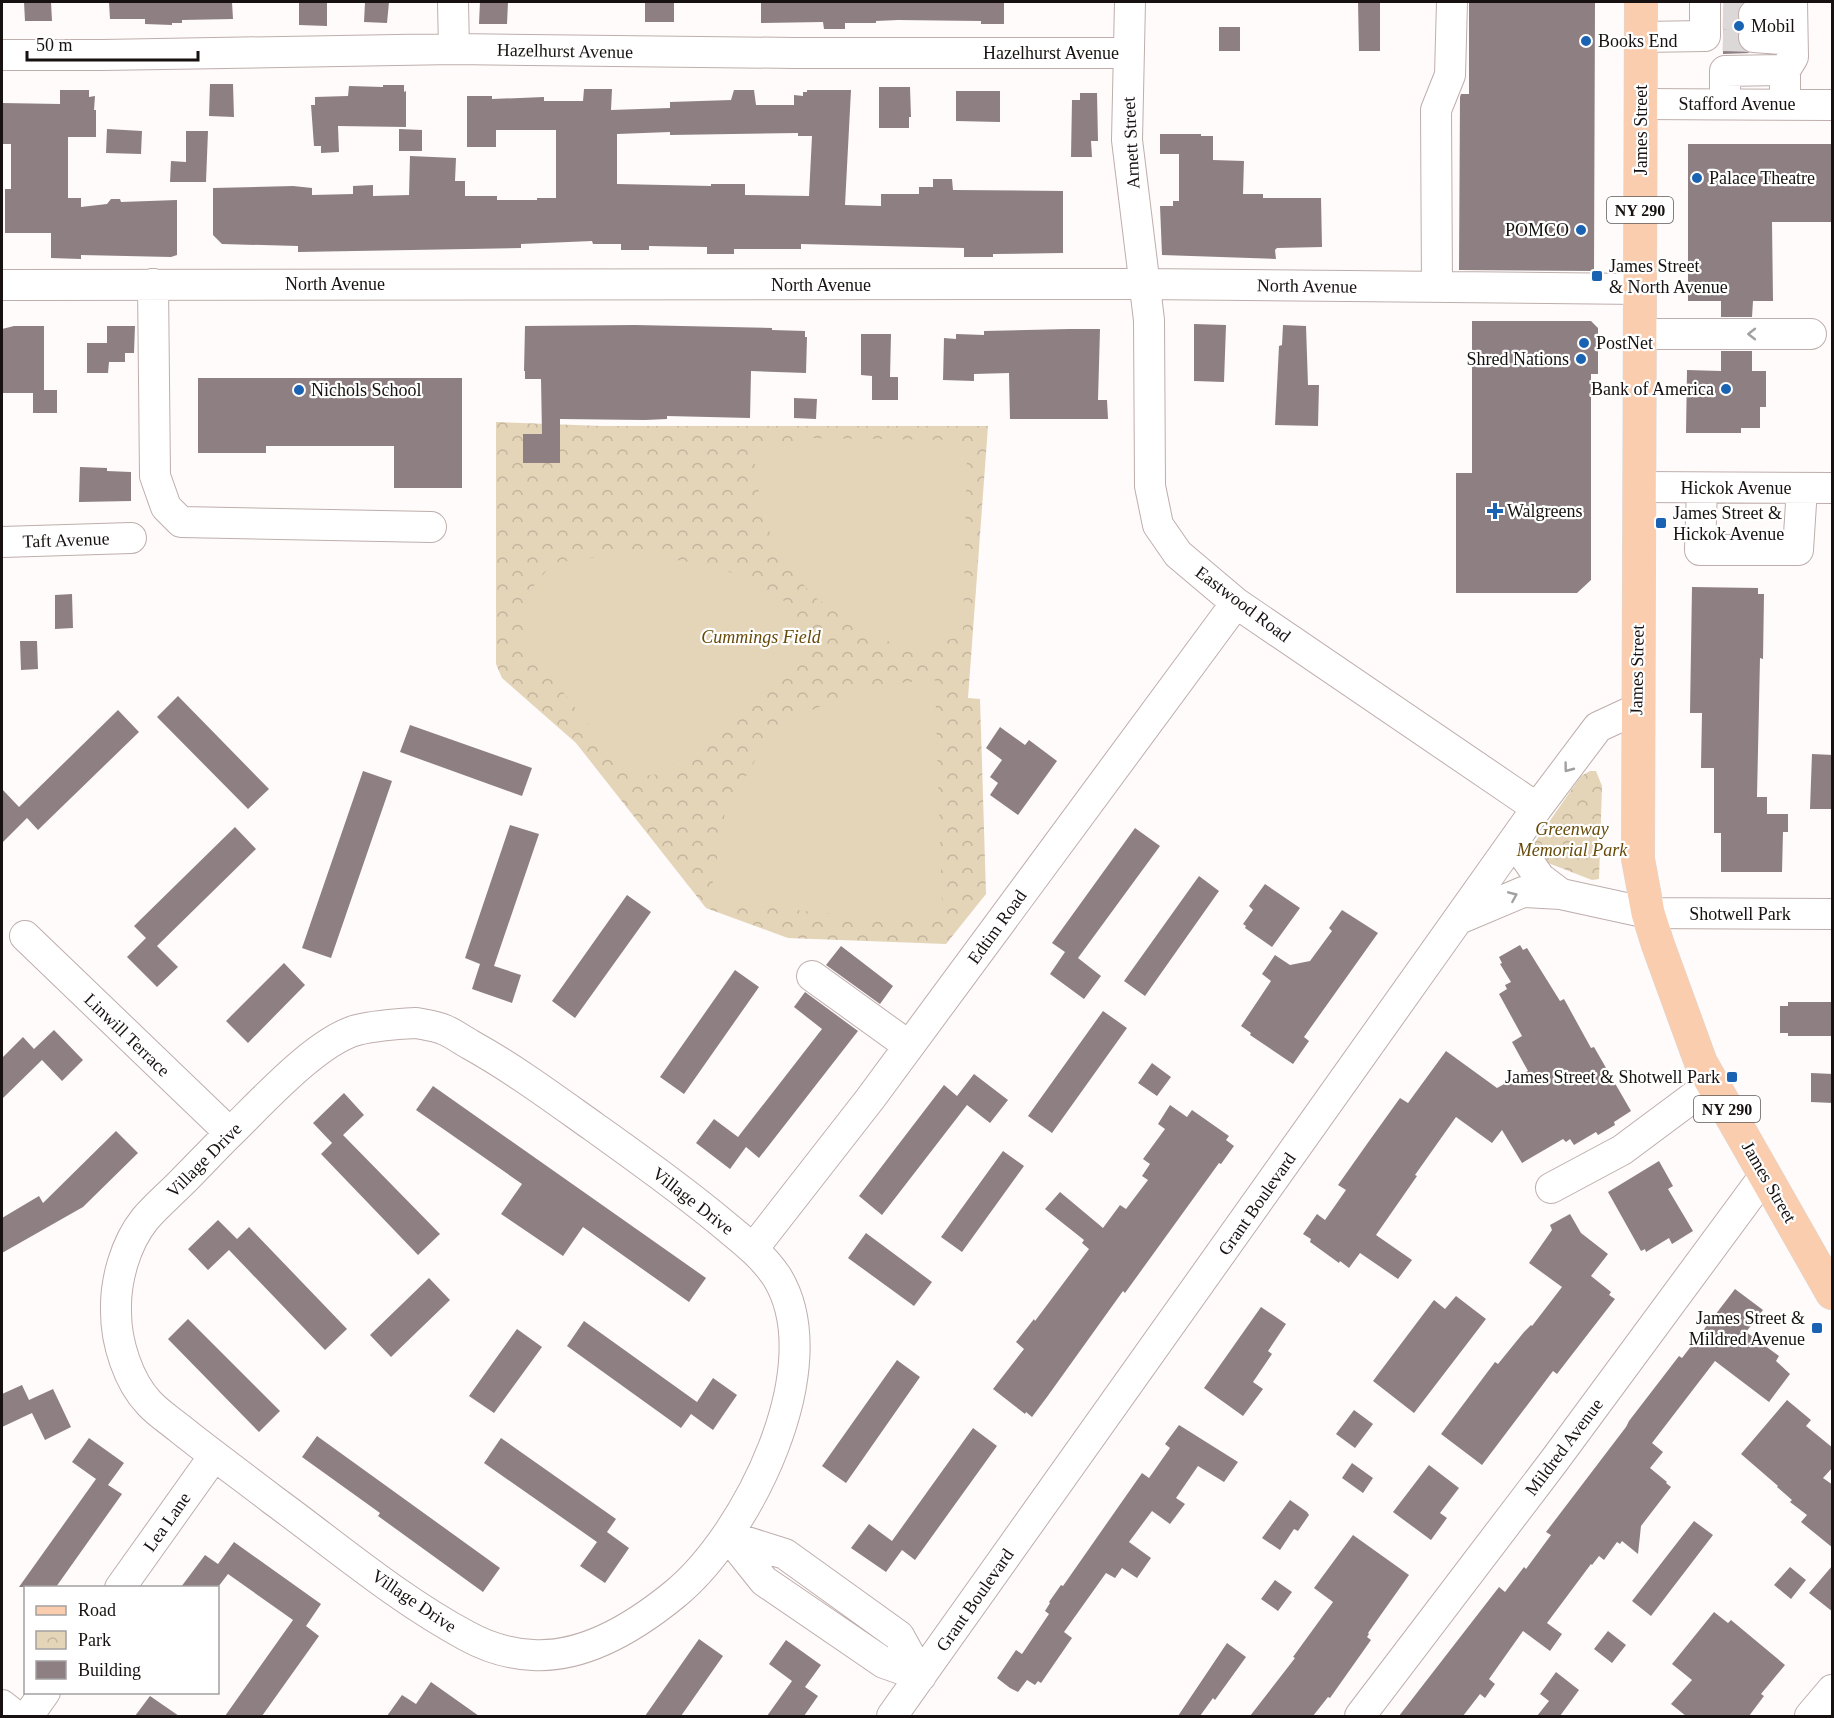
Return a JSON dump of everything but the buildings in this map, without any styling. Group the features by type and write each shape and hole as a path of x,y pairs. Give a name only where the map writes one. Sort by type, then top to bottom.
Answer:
{"main road":[{"name":"James Street","path":"1641,2 1638,859 1648,913 1665,969 1701,1063 1833,1293"}],"street":[{"path":"453,2 453,49"},
{"name":"Arnett Street","path":"1130,2 1127,140 1143,284"},
{"path":"1437,287 1436,110 1450,75 1452,2"},
{"path":"1754,26 1792,19 1793,57 1785,70 1785,105"},
{"path":"1641,36 1712,20 1706,53 1713,68 1785,70"},
{"name":"Hazelhurst Avenue","path":"2,55 453,49 794,54 1129,53"},
{"path":"1725,70 1725,104"},
{"name":"Stafford Avenue","path":"1641,104 1833,105"},
{"path":"153,284 155,476 166,507 181,522 431,527"},
{"name":"North Avenue","path":"2,285 1143,284 1640,289"},
{"name":"Eastwood Road","path":"1143,284 1149,320 1150,486 1158,525 1178,554 1236,603 1537,808"},
{"path":"1640,334 1811,334"},
{"name":"Hickok Avenue","path":"1639,487 1833,488"},
{"path":"1702,488 1700,550 1798,550 1803,488"},
{"name":"Taft Avenue","path":"2,543 131,538"},
{"name":"Edtim Road","path":"753,1249 909,1046 1236,603"},
{"name":"Grant Boulevard","path":"892,1716 1537,808 1598,727 1637,709"},
{"path":"1514,841 1540,878 1561,894"},
{"name":"Shotwell Park","path":"1459,919 1522,892 1561,894 1648,913 1833,914"},
{"name":"Linwill Terrace","path":"25,936 230,1134"},
{"path":"812,976 909,1046"},
{"name":"Village Drive","path":"416,1023 442,1028 502,1062 682,1189 753,1249 776,1275 787,1299 794,1326 794,1358 790,1393 772,1452 757,1485 728,1536 689,1583 654,1611 617,1635 560,1654 533,1655 503,1651 470,1638 414,1604 214,1456 149,1404 135,1385 118,1339 115,1308 120,1275 128,1249 144,1221 307,1060 334,1040 355,1031 387,1024 416,1023"},
{"path":"1551,1188 1622,1150 1712,1083"},
{"name":"Mildred Avenue","path":"1360,1716 1554,1461 1765,1175"},
{"name":"Lea Lane","path":"121,1586 214,1456"},
{"path":"728,1536 784,1554 899,1636 921,1676"},
{"path":"1810,1716 1833,1690"},
{"path":"28,1716 44,1694"},
{"path":"2,1705 16,1716"}],"green space":[{"name":"Cummings Field","path":"496,422 602,426 988,426 968,698 980,699 986,894 946,944 788,938 706,908 576,743 502,678 496,664"},
{"path":"806,438 955,440 967,456 963,636 913,649 865,634 812,595 781,557 762,515 753,452"},
{"path":"627,553 718,566 782,599 821,644 661,774 629,777 524,642 526,595 553,563"},
{"path":"935,680 942,902 923,922 709,902 725,813 757,757 799,716 865,686"},
{"name":"Greenway Memorial Park","path":"1590,771 1596,771 1602,786 1599,879 1592,880 1543,861 1533,845 1581,776"}],"tunnel":[{"path":"1723,14 1754,15"},
{"path":"1723,36 1754,37"}],"place":[{"name":"Mobil","path":"1739,26"},
{"name":"Books End","path":"1586,41"},
{"name":"Palace Theatre","path":"1697,178"},
{"name":"POMCO","path":"1581,230"},
{"name":"James Street & North Avenue","path":"1597,276"},
{"name":"PostNet","path":"1584,343"},
{"name":"Shred Nations","path":"1581,359"},
{"name":"Bank of America","path":"1726,389"},
{"name":"Nichols School","path":"299,390"},
{"name":"Walgreens","path":"1495,511"},
{"name":"James Street & Hickok Avenue","path":"1661,523"},
{"name":"James Street & Shotwell Park","path":"1732,1077"},
{"name":"James Street & Mildred Avenue","path":"1817,1328"}]}
